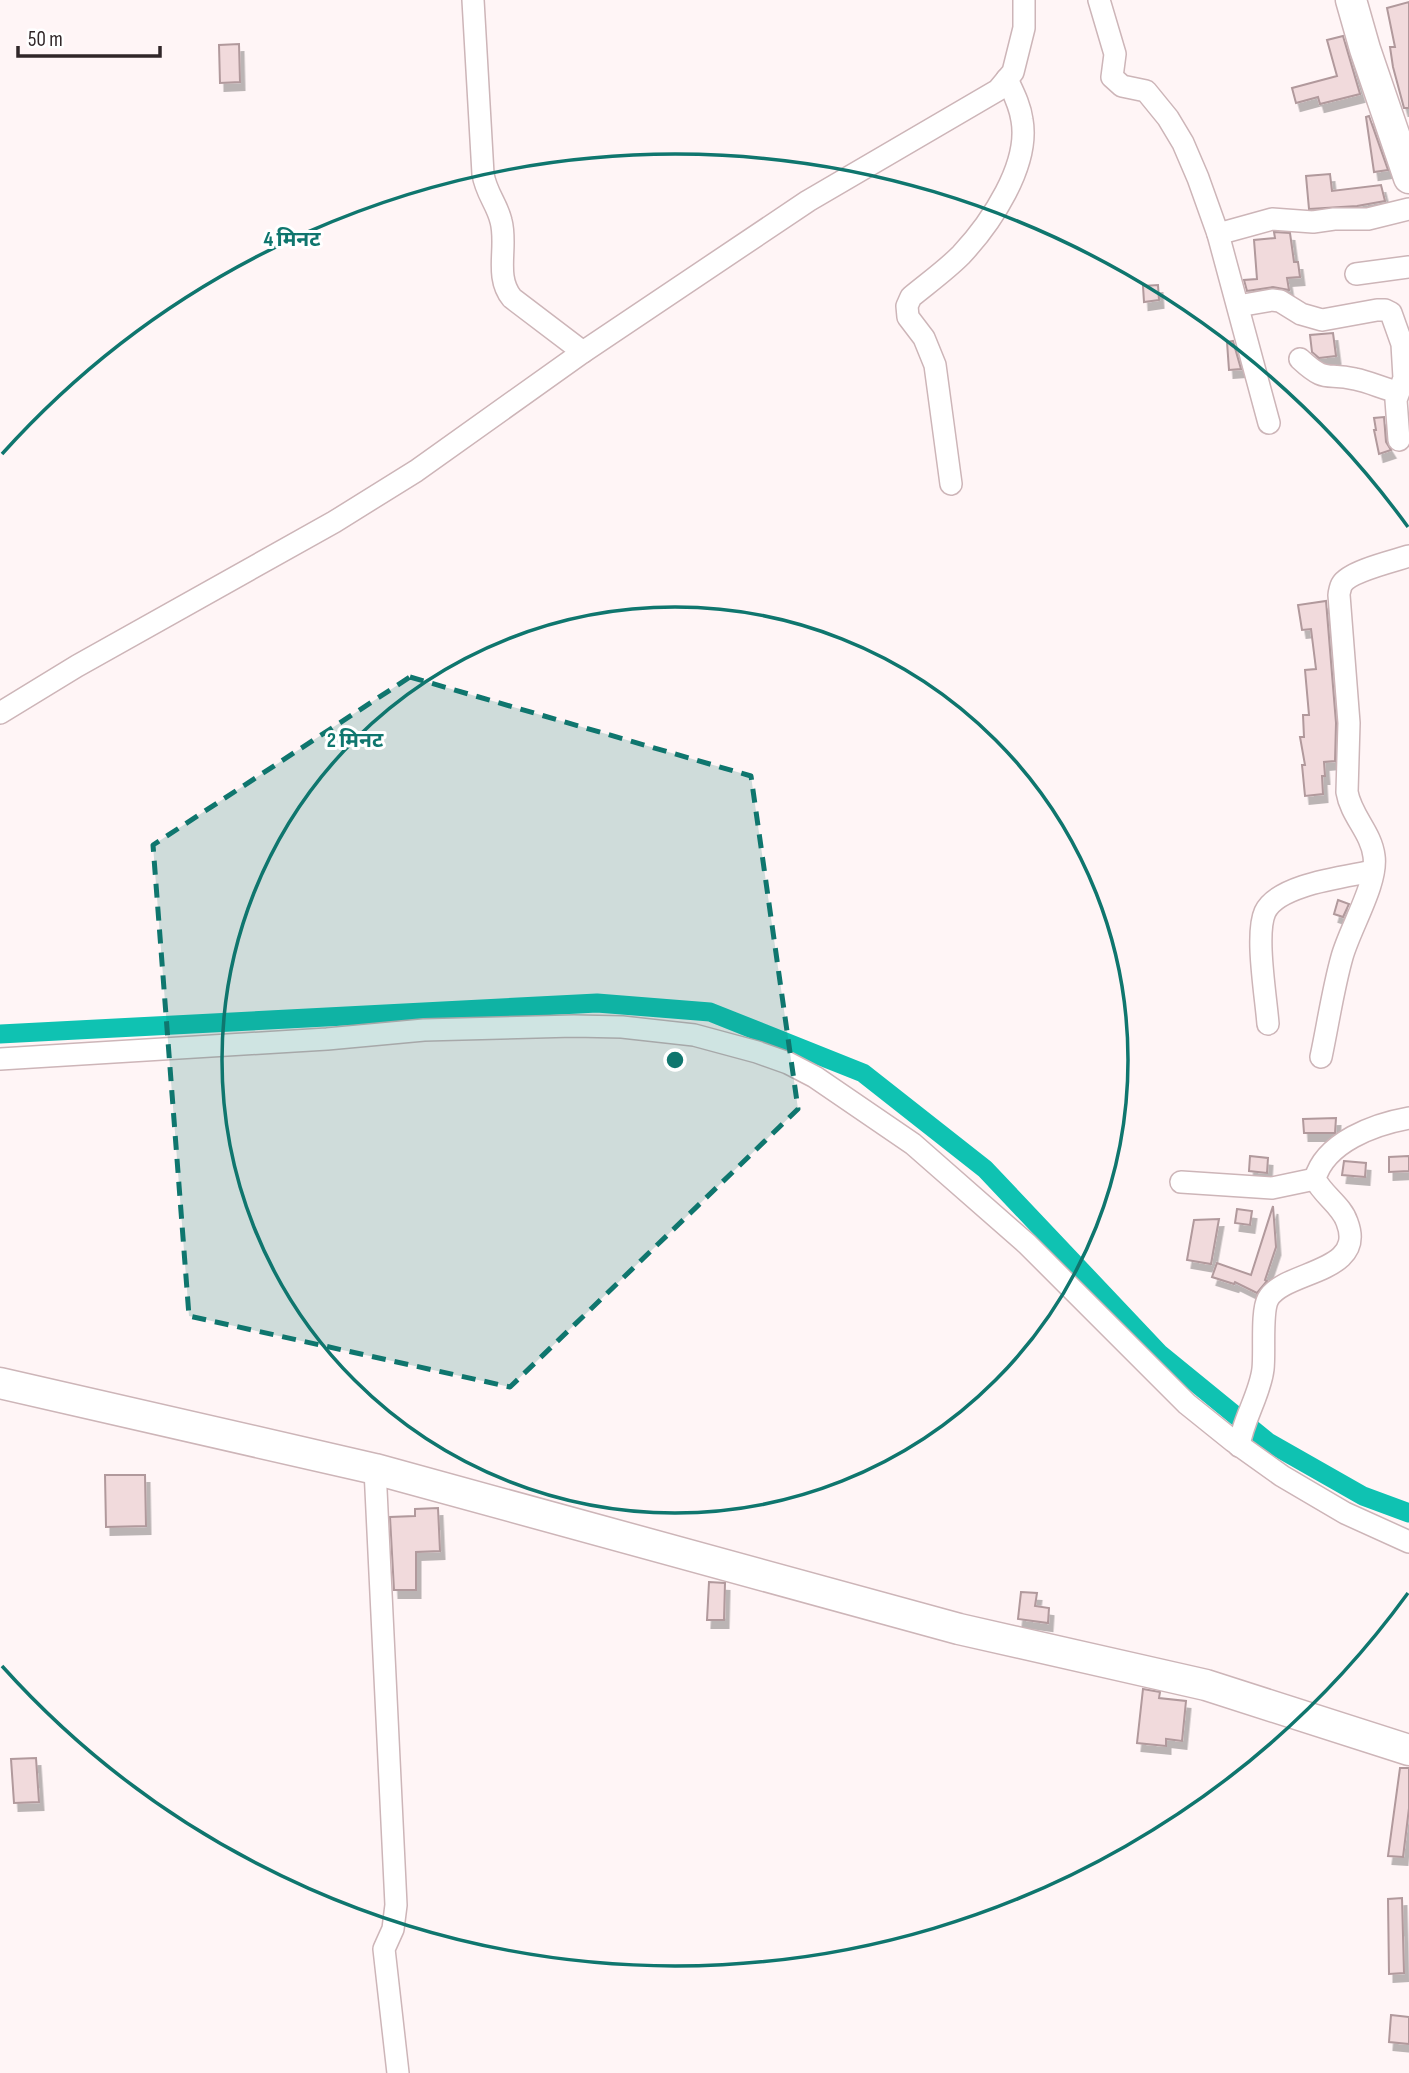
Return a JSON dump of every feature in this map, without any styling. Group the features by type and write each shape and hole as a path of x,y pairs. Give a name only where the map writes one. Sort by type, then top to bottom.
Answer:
{"street":[{"path":"473,0 483,174 485,187 502,224 503,282 512,298 583,352"},
{"path":"0,713 416,471 583,352 808,201 998,90 1013,72 1024,28 1024,0"},
{"path":"1099,0 1115,54 1112,77 1122,86 1146,91 1168,118 1183,143 1198,178 1218,234 1269,423"},
{"path":"1351,0 1365,50 1409,178"},
{"path":"951,484 935,365 924,338 908,317 907,306 911,297 959,257 982,230 1012,179 1023,140 1023,122 1007,79"},
{"path":"1218,234 1272,219 1313,222 1368,219 1409,209"},
{"path":"1356,274 1409,267"},
{"path":"1238,306 1280,301 1301,314 1322,320 1385,310 1391,313 1406,342 1404,377 1398,392 1396,409 1399,440"},
{"path":"1300,359 1322,376 1358,379 1398,392"},
{"path":"1321,1057 1341,959 1373,871 1375,858 1372,846 1353,813 1347,792 1349,723 1339,594 1347,579 1362,571 1409,556"},
{"path":"1268,1024 1261,939 1266,910 1285,894 1298,888 1373,871"},
{"path":"0,1059 424,1031 574,1026 622,1027 694,1035 757,1052 788,1063 815,1077 913,1144 1027,1244 1187,1404 1240,1441 1282,1476 1345,1513 1409,1542"},
{"path":"1240,1441 1263,1371 1268,1298 1279,1289 1330,1264 1344,1254 1350,1243 1347,1218 1319,1188 1315,1179 1318,1168 1325,1158 1357,1135 1376,1126 1409,1118"},
{"path":"1181,1182 1272,1188 1315,1179"},
{"path":"0,1383 375,1469 959,1629 1206,1685 1409,1750"},
{"path":"375,1469 396,1905 393,1929 384,1949 384,1957 398,2073"}],"highlighted area":[{"path":"410,677 751,776 798,1109 510,1387 189,1316 153,845"}],"building":[{"path":"1409,2 1409,108 1404,108 1393,67 1390,47 1395,47 1387,8"},
{"path":"1343,36 1360,94 1320,104 1318,97 1296,103 1292,88 1337,76 1327,40"},
{"path":"239,44 240,82 220,83 219,45"},
{"path":"1369,116 1388,170 1374,172 1366,117"},
{"path":"1330,174 1332,191 1381,185 1385,201 1309,209 1306,176"},
{"path":"1274,232 1290,233 1294,262 1298,262 1300,277 1287,278 1289,290 1273,287 1247,291 1244,280 1257,279 1254,240 1275,238"},
{"path":"1158,285 1159,300 1144,302 1143,286"},
{"path":"1333,333 1336,356 1319,358 1312,352 1310,335"},
{"path":"1233,341 1241,369 1229,370 1227,342"},
{"path":"1384,417 1386,442 1391,450 1379,454 1374,418"},
{"path":"1326,601 1336,723 1335,761 1324,762 1323,794 1305,796 1302,765 1305,765 1300,737 1304,737 1303,715 1309,715 1305,670 1316,669 1311,629 1302,630 1298,605"},
{"path":"1338,900 1349,904 1343,917 1334,914"},
{"path":"1336,1118 1335,1133 1304,1133 1303,1119"},
{"path":"1250,1156 1268,1158 1267,1173 1249,1171"},
{"path":"1409,1156 1409,1171 1389,1172 1389,1157"},
{"path":"1344,1161 1366,1163 1365,1177 1342,1175"},
{"path":"1273,1206 1276,1247 1265,1280 1267,1281 1257,1293 1235,1282 1234,1284 1212,1277 1217,1263 1251,1275"},
{"path":"1237,1209 1252,1211 1250,1225 1235,1223"},
{"path":"1219,1219 1211,1264 1187,1260 1194,1220"},
{"path":"105,1475 145,1475 146,1526 106,1527"},
{"path":"438,1508 440,1551 416,1552 416,1590 394,1590 390,1517 415,1516 415,1509"},
{"path":"709,1582 725,1583 724,1620 707,1620"},
{"path":"1021,1592 1037,1593 1035,1606 1049,1608 1048,1623 1018,1619"},
{"path":"1143,1689 1160,1692 1159,1698 1186,1701 1182,1741 1166,1739 1166,1746 1137,1743"},
{"path":"36,1758 39,1802 14,1803 11,1759"},
{"path":"1400,1768 1409,1768 1409,1808 1403,1857 1388,1856"},
{"path":"1402,1898 1404,1973 1389,1974 1388,1899"},
{"path":"1391,2015 1409,2017 1409,2044 1389,2042"}],"waterway":[{"path":"0,1034 597,1003 710,1012 863,1073 985,1169 1159,1353 1268,1442 1363,1496 1409,1513"}]}
